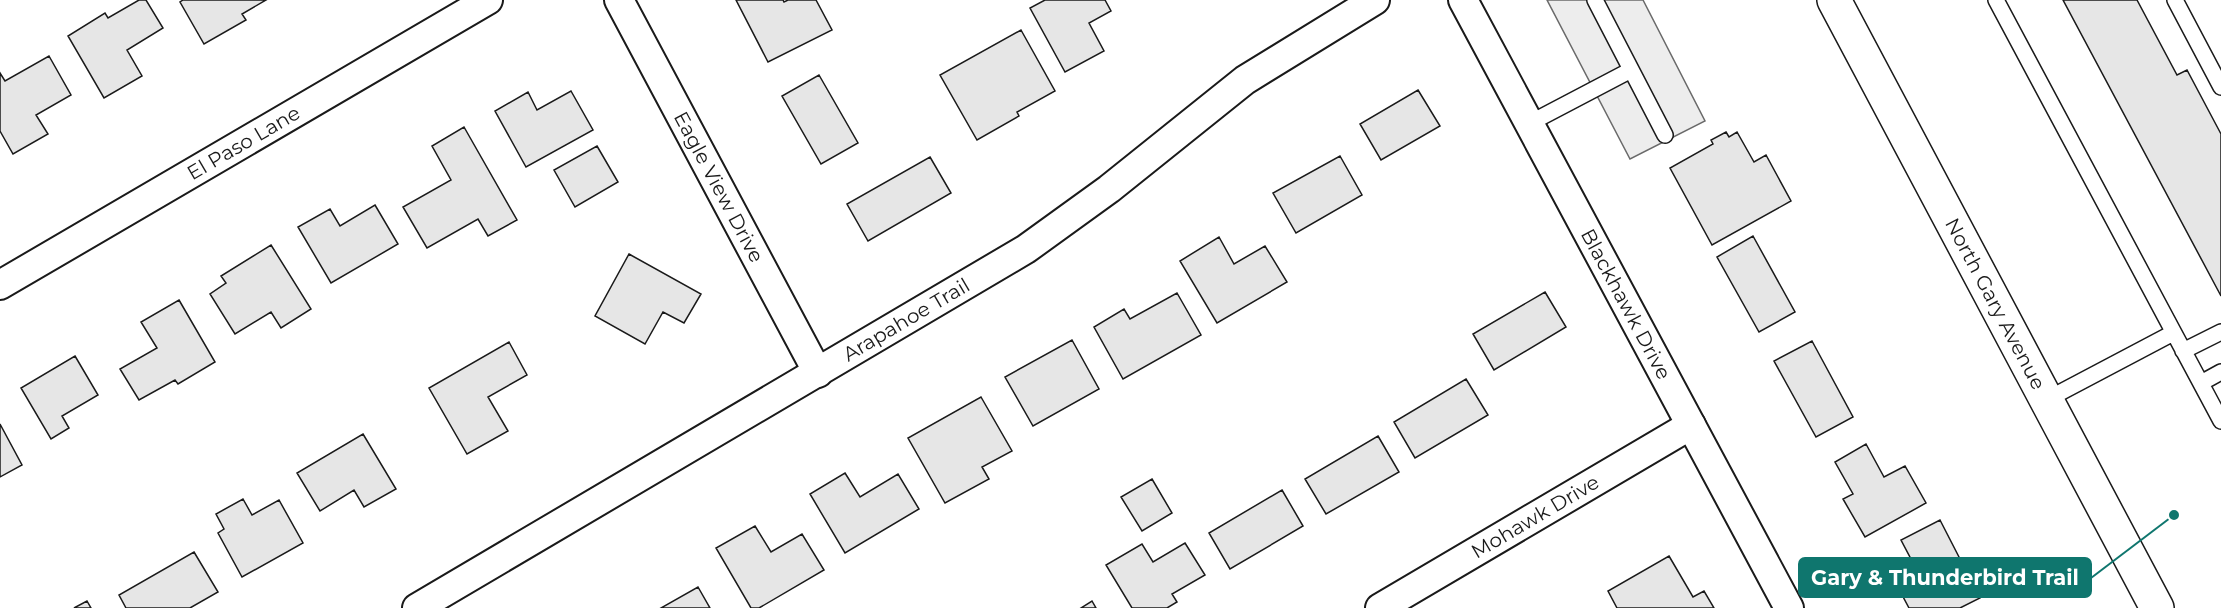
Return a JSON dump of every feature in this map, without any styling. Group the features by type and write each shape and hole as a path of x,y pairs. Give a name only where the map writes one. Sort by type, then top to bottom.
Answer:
{"street":[{"name":"El Paso Lane","path":"0,285 488,0"},
{"name":"Eagle View Drive","path":"619,0 818,373"},
{"name":"Arapahoe Trail","path":"417,608 1026,249 1109,189 1245,80 1375,0"},
{"name":"Blackhawk Drive","path":"1463,0 1789,608"},
{"name":"North Gary Avenue","path":"1834,0 2157,608"},
{"name":"Mohawk Drive","path":"1380,608 1691,425"}],"lane":[{"path":"1594,0 1665,135"},
{"path":"1996,0 2221,421"},
{"path":"2175,0 2221,87"},
{"path":"1530,123 1631,70"},
{"path":"2183,351 2221,332"},
{"path":"2046,400 2173,333"},
{"path":"2201,383 2221,372"}],"shaded area":[{"path":"1547,0 1643,0 1705,121 1630,159"}],"building":[{"path":"139,0 146,0 163,28 127,50 142,76 104,98 68,36 105,13 108,18"},
{"path":"183,0 266,0 242,14 246,20 204,44 180,2"},
{"path":"736,0 783,0 784,2 816,0 832,30 768,62"},
{"path":"1045,0 1105,0 1111,11 1089,23 1104,51 1065,72 1030,8"},
{"path":"2063,0 2137,0 2177,75 2187,70 2221,134 2221,296"},
{"path":"1021,30 1055,91 1017,112 1019,116 977,140 940,75"},
{"path":"49,56 71,95 36,115 48,134 13,154 0,131 0,73 5,81"},
{"path":"819,75 858,143 821,164 782,96"},
{"path":"1418,90 1440,126 1381,160 1360,124"},
{"path":"571,91 593,130 526,167 495,111 528,92 537,110"},
{"path":"464,127 517,220 488,236 478,219 427,248 403,207 451,180 432,146"},
{"path":"1726,132 1729,137 1737,132 1754,162 1766,155 1791,201 1712,245 1670,168 1713,144 1711,140"},
{"path":"597,146 618,182 575,207 554,170"},
{"path":"1340,156 1362,195 1296,233 1273,193"},
{"path":"930,157 951,193 868,241 847,204"},
{"path":"375,205 398,244 331,283 298,227 330,209 340,226"},
{"path":"1753,236 1795,312 1759,332 1717,257"},
{"path":"1219,237 1234,264 1265,246 1287,282 1217,323 1180,261"},
{"path":"271,245 311,309 281,328 271,312 235,334 210,294 226,283 221,276"},
{"path":"629,254 701,294 684,323 663,312 645,344 595,316"},
{"path":"1545,292 1566,327 1494,370 1473,334"},
{"path":"1177,293 1201,335 1123,379 1094,327 1124,309 1130,319"},
{"path":"179,300 215,362 178,384 175,380 139,400 120,369 157,348 141,322"},
{"path":"1072,340 1099,389 1033,426 1005,377"},
{"path":"1812,341 1853,417 1816,437 1774,361"},
{"path":"509,342 527,375 488,397 508,431 467,454 429,388"},
{"path":"75,356 98,395 62,416 69,428 51,439 21,388"},
{"path":"1466,379 1488,415 1415,458 1394,422"},
{"path":"981,397 1012,451 982,467 989,479 945,503 908,438"},
{"path":"0,424 22,465 0,477"},
{"path":"363,434 396,489 364,507 354,490 320,511 297,473"},
{"path":"1378,436 1399,472 1326,514 1305,479"},
{"path":"1866,444 1884,477 1905,466 1926,503 1865,537 1843,499 1853,494 1835,462"},
{"path":"845,473 860,497 898,474 919,509 845,553 810,494"},
{"path":"1152,479 1172,513 1142,531 1121,497"},
{"path":"1282,490 1303,526 1230,569 1209,533"},
{"path":"243,499 252,515 279,500 303,543 242,577 218,533 224,529 216,514"},
{"path":"1940,520 1980,598 1960,608 1909,608 1900,591 1922,580 1901,540"},
{"path":"755,526 771,552 802,534 824,570 759,608 751,608 716,548"},
{"path":"1185,543 1205,575 1172,594 1177,602 1167,608 1132,608 1106,565 1142,544 1153,562"},
{"path":"194,552 218,592 190,608 126,608 119,595"},
{"path":"1669,556 1693,597 1704,591 1714,608 1617,608 1608,591"},
{"path":"698,587 710,608 661,608"},
{"path":"87,601 91,608 74,608"},
{"path":"1092,601 1096,608 1081,608"}],"place":[{"name":"Gary & Thunderbird Trail","path":"2174,515"}]}
